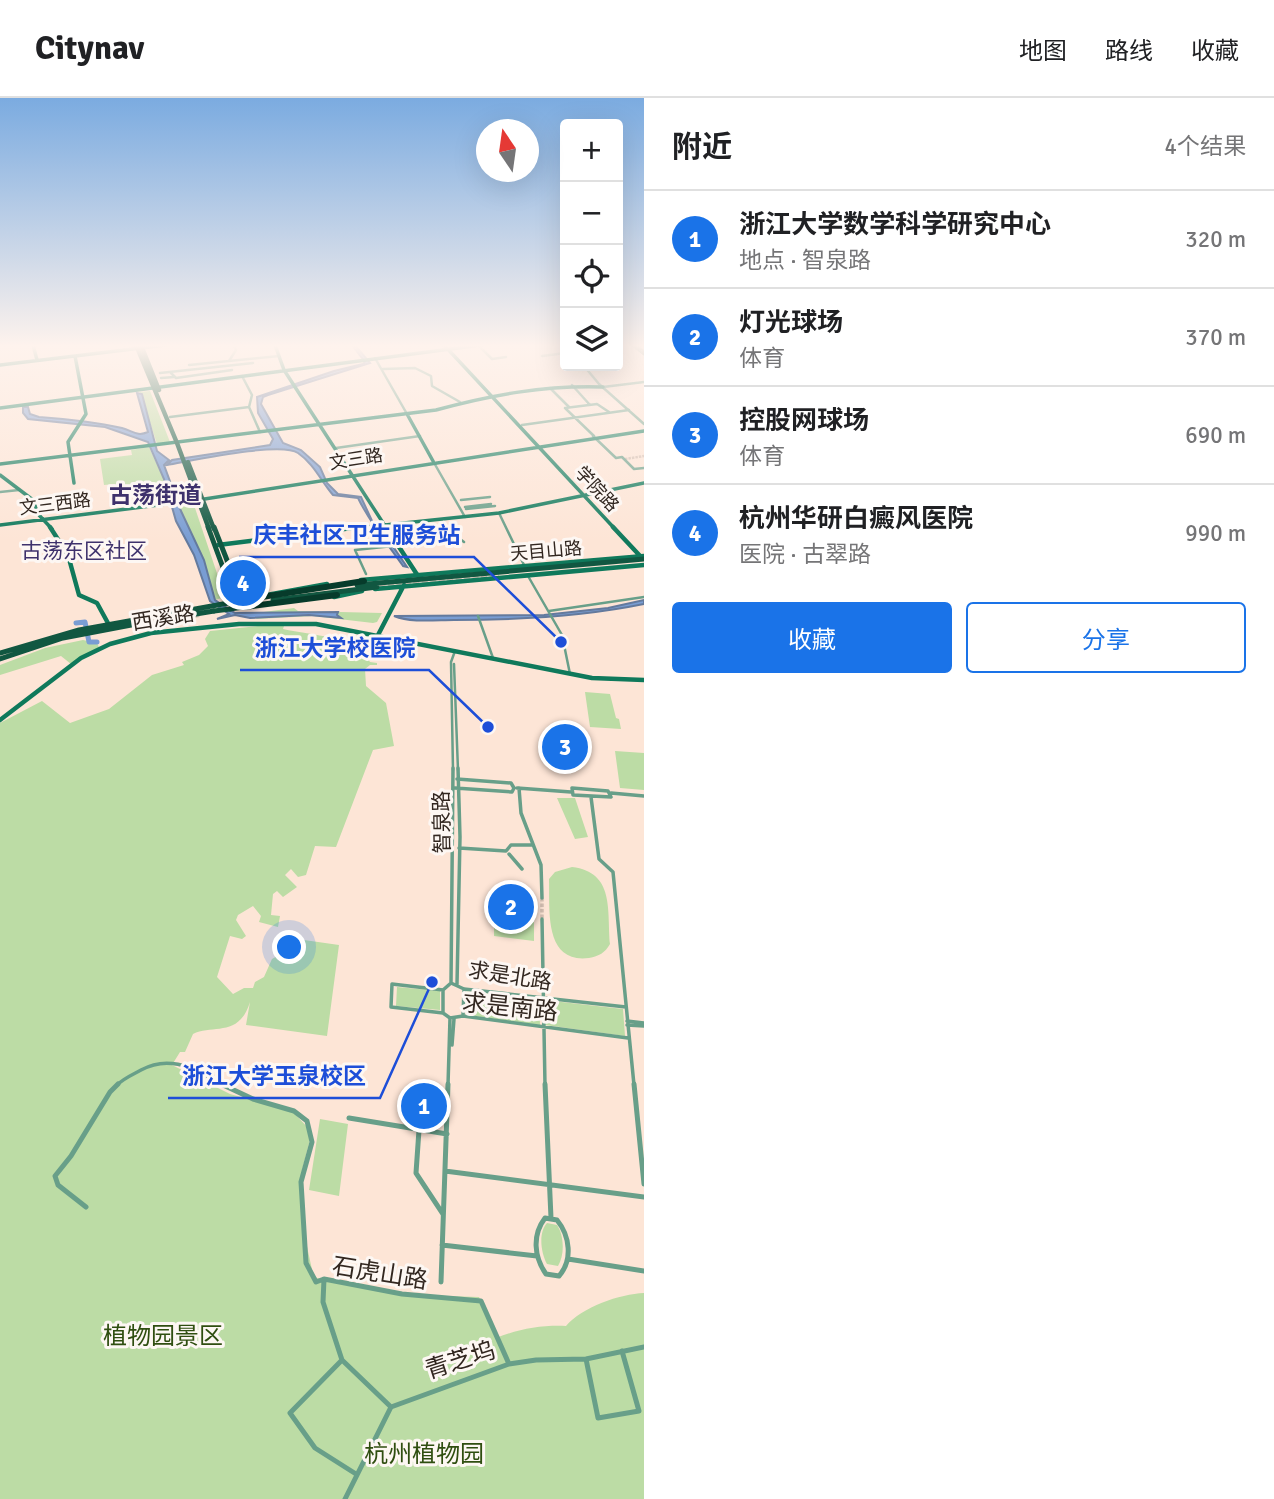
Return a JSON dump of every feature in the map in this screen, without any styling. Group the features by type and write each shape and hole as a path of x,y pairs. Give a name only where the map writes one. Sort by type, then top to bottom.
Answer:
{"highway":[{"path":"240,604 365,578"},
{"path":"240,604 337,595"}],"main road":[{"path":"74,483 68,442 86,414 85,410"},
{"path":"165,410 240,604"},
{"path":"167,410 178,443"},
{"path":"310,410 418,576 404,585 378,635"},
{"path":"0,464 433,410"},
{"name":"学院路","path":"506,410 644,559"},
{"name":"学院路","path":"507,410 539,446"},
{"path":"407,414 433,463"},
{"name":"文三路","path":"200,498 644,428"},
{"path":"0,475 33,500 68,555 76,591 83,598 97,603 109,625"},
{"path":"218,545 373,525 499,513 584,493 644,483"},
{"name":"文三西路","path":"0,524 200,498"},
{"name":"天目山路","path":"240,604 249,596 314,586 644,559"},
{"name":"天目山路","path":"404,585 528,576 644,559"},
{"name":"天目山路","path":"240,604 411,581 644,559"},
{"name":"天目山路","path":"0,653 79,632 240,604 644,559"},
{"name":"天目山路","path":"89,631 109,625 214,609"},
{"name":"西溪路","path":"0,720 81,658 110,644 143,635 208,626 284,623 316,625 570,674 621,681 644,680"},
{"name":"天目山路","path":"0,659 79,632"}],"street":[{"path":"170,417 222,410"},
{"path":"250,410 260,432"},
{"path":"405,410 407,414"},
{"path":"568,410 616,458 624,459 634,469 644,468"},
{"path":"522,425 627,410"},
{"path":"629,410 644,428"},
{"path":"336,448 421,436"},
{"path":"433,463 465,517"},
{"path":"0,492 21,489"},
{"path":"461,500 491,497"},
{"path":"477,498 486,514"},
{"path":"466,508 494,505"},
{"path":"499,513 524,567"},
{"path":"365,578 355,550 460,539 464,542"},
{"path":"528,576 551,612 569,652 570,674"},
{"path":"551,612 644,597"},
{"path":"479,618 493,658"},
{"name":"智泉路","path":"450,983 457,701 453,659 455,651"},
{"path":"455,779 511,783 516,788 521,813 541,865 542,898"},
{"path":"455,788 512,792 516,788 570,792 573,795 592,797 610,797 611,794"},
{"name":"智泉路","path":"455,788 459,848 457,984"},
{"path":"570,792 572,788 644,797"},
{"path":"592,797 599,859 613,872 644,1184"},
{"path":"459,848 506,851 511,845 533,845"},
{"path":"509,854 522,869"},
{"path":"542,919 542,1027 551,1218"},
{"name":"求是北路","path":"391,1007 392,984 443,990 450,983 464,989 626,1007"},
{"path":"463,1016 464,989"},
{"path":"443,990 443,1013"},
{"name":"求是南路","path":"391,1007 443,1013 452,1018 463,1016 628,1038"},
{"path":"441,1282 452,1018"},
{"path":"627,1023 644,1025"},
{"name":"石虎山路","path":"86,1207 58,1185 55,1176 71,1156 110,1091 122,1080 148,1066 161,1062 177,1062 253,1099 294,1111 307,1121 312,1142 302,1182 306,1263 316,1282 324,1279 372,1290 440,1299 481,1301 509,1364"},
{"path":"349,1118 447,1134"},
{"path":"419,1130 416,1173 444,1214"},
{"path":"445,1171 644,1197"},
{"path":"545,1218 551,1218 558,1220 565,1228 568,1259 564,1273 559,1276 551,1276 542,1271 537,1256 538,1225 545,1218"},
{"path":"442,1245 537,1256"},
{"path":"568,1259 644,1270"},
{"path":"324,1279 323,1302 342,1360 391,1407 345,1499"},
{"name":"青芝坞","path":"391,1407 419,1393 509,1364 536,1360 586,1359 644,1347"},
{"path":"586,1359 598,1418 639,1411 622,1351"},
{"path":"342,1360 290,1413 315,1448 356,1474"}],"green space":[{"path":"146,410 158,410 170,442 157,444"},
{"path":"149,447 165,482 116,488 115,484 104,485 100,459 132,455 131,450"},
{"path":"179,505 194,505 225,597 215,600 204,560"},
{"path":"294,608 298,611 382,613 377,622 373,623 313,616 257,619 249,614"},
{"name":"植物园景区","path":"284,626 283,629 332,638 354,646 370,662 377,663 365,669 366,686 386,703 394,746 373,750 336,847 315,846 306,875 298,877 291,869 285,875 297,887 283,897 277,891 273,894 271,915 280,916 278,927 259,922 261,916 253,906 238,915 236,920 246,936 242,939 230,936 217,977 233,994 244,988 253,988 255,982 264,977 272,959 288,950 290,938 339,945 327,1036 246,1025 250,1002 239,1021 232,1025 193,1034 185,1052 180,1052 172,1065 230,1094 292,1111 312,1132 302,1170 304,1233 313,1274 317,1278 414,1295 479,1297 496,1338 530,1328 566,1326 582,1313 602,1303 644,1293 644,1499 0,1499 0,723 42,701 70,723 109,709 152,675 184,665 182,662 199,655 208,646 205,639 210,631"},
{"path":"83,640 97,643 99,647 71,664 61,656 0,675 0,665 45,648"},
{"path":"585,692 610,694 621,729 590,727"},
{"path":"615,751 644,753 644,790 620,788"},
{"path":"557,798 575,798 588,837 575,839"},
{"path":"572,867 586,870 596,876 606,895 610,944 601,954 589,958 574,958 563,952 552,932 549,879 555,872"},
{"path":"494,890 527,893 528,921 534,922 534,941 494,936"},
{"path":"397,987 440,991 440,1010 396,1006"},
{"path":"466,991 539,999 540,1025 466,1015"},
{"path":"544,1000 623,1009 625,1036 545,1025"},
{"path":"320,1119 348,1124 339,1196 309,1190"},
{"path":"547,1223 557,1225 561,1234 563,1251 558,1266 547,1264 543,1254 541,1237"}],"water":[{"path":"23,410 29,410 30,414 39,417 91,422 138,434 148,432 142,410 146,410 157,451 169,460 164,465 181,511 204,560 215,600 235,613 338,612 337,615 341,618 309,615 250,618 235,615 217,619 229,614 210,601 194,555 176,521 164,479 148,442 105,427 28,419"},
{"path":"258,410 265,410 283,443 301,450 320,467 327,483 338,494 361,497 373,523 383,532 407,567 403,566 379,533 368,516 358,498 333,495 313,467 298,453 274,449 255,450 167,465 172,460 270,445 273,439"},
{"path":"644,600 644,604 549,617 424,621 394,616 544,615 608,608"}],"waterway":[{"path":"76,623 85,622 89,642 97,642"}],"tunnel":[{"path":"625,459 644,456"},
{"path":"371,587 499,576"},
{"path":"143,624 200,614"},
{"path":"542,898 542,919"}],"place":[{"name":"杭州华研白癜风医院","path":"243,583"},
{"name":"庆丰社区卫生服务站","path":"561,642"},
{"name":"浙江大学校医院","path":"488,727"},
{"name":"控股网球场","path":"565,747"},
{"name":"灯光球场","path":"511,907"},
{"name":"浙江大学玉泉校区","path":"432,982"},
{"name":"浙江大学数学科学研究中心","path":"424,1106"}],"district":[{"name":"古荡街道","path":"155,495"},
{"name":"古荡东区社区","path":"84,551"}],"park label":[{"name":"杭州植物园","path":"424,1454"}]}
